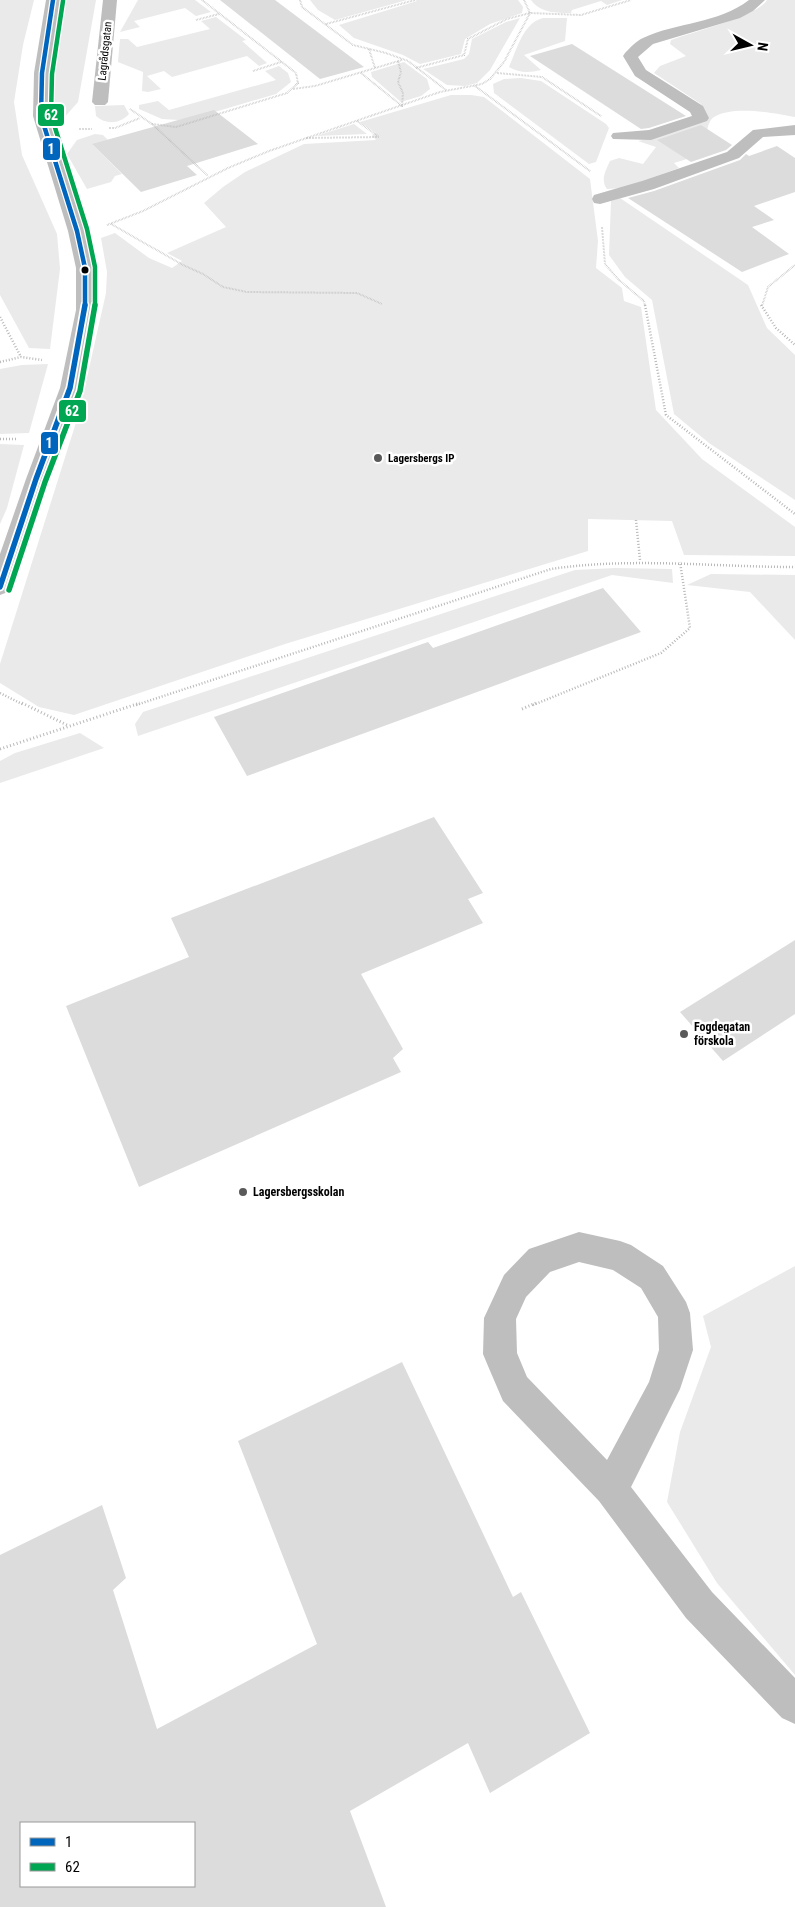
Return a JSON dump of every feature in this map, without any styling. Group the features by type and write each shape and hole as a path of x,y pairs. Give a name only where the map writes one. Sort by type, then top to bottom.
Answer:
{"street":[{"path":"0,587 70,388 85,310 85,268 77,231 41,116 42,73 53,0"},
{"name":"Lagrådsgatan","path":"100,102 110,0"},
{"path":"620,136 651,135 701,118 697,109 640,73 630,56 646,42 730,16 750,8 758,0"},
{"path":"600,199 648,185 733,154 758,133 795,130"},
{"path":"611,1489 663,1389 676,1350 674,1312 652,1277 620,1256 579,1247 540,1260 515,1286 500,1318 500,1354 515,1389 611,1489 700,1605 795,1705"}],"path":[{"path":"202,0 298,76 298,83 292,90"},
{"path":"300,0 302,6 353,45 404,60 446,90"},
{"path":"325,24 415,0"},
{"path":"524,0 530,13"},
{"path":"416,68 464,55 468,40 507,19 530,13 581,15 631,0"},
{"path":"77,231 111,224 144,211 208,176 261,153 446,90 483,84 497,73 530,13"},
{"path":"196,20 219,14"},
{"path":"369,49 375,68"},
{"path":"152,124 176,127 273,98 292,90 315,86 404,60"},
{"path":"253,70 282,62"},
{"path":"398,62 401,72 398,82 403,87 404,93 402,106"},
{"path":"361,72 402,106"},
{"path":"497,73 542,77 615,125 620,136"},
{"path":"475,86 589,169 597,182 605,264 619,280 644,301 666,414 795,514"},
{"path":"49,142 64,140 77,132 86,106 100,102 122,105 152,124 208,176"},
{"path":"303,138 379,137 356,121"},
{"path":"111,224 183,265 204,274 223,287 247,292 357,294 382,304"},
{"path":"795,265 768,287 761,305 776,328 795,344"},
{"path":"0,317 21,357"},
{"path":"0,362 21,357 51,362 75,362"},
{"path":"636,520 640,560"},
{"path":"0,749 532,574 578,564 640,560 795,567"},
{"path":"522,709 661,653 690,628 680,562"},
{"path":"0,693 69,727"}],"shaded area":[{"path":"0,0 34,0 23,45 14,102 22,155 57,234 60,269 50,349 29,348 0,295"},
{"path":"64,0 96,0 78,102 55,128 50,118 51,85"},
{"path":"138,0 195,0 211,12 196,16 185,8 134,21 140,27 120,32"},
{"path":"310,0 407,0 335,20 318,10"},
{"path":"415,0 518,0 523,7 522,13 490,24 465,39 461,54 420,64 403,55 354,38 339,25 417,1"},
{"path":"531,0 622,0 607,5 601,1 572,10 571,13 544,10"},
{"path":"767,0 795,0 795,117 754,111 722,113 711,120 707,131 716,150 674,163 679,168 623,188 607,189 604,179 605,171 610,161 619,158 643,164 656,147 638,141 652,138 706,116 701,104 654,73 660,66 686,56 670,44 671,40 738,18 761,6"},
{"path":"216,17 246,40 242,41 267,63 259,66 247,56 172,77 164,71 147,76 161,89 148,92 142,91 143,72 118,62 120,39 128,39 137,47 210,29 201,21"},
{"path":"520,18 490,70 477,83 465,86 447,85 423,69 464,59 469,54 472,39 506,22"},
{"path":"543,18 567,18 565,41 524,55 541,70 524,72 509,67 518,45 530,25"},
{"path":"404,62 427,79 430,89 421,96 401,102 372,77 371,72"},
{"path":"279,66 288,73 291,82 276,94 201,116 179,120 162,119 139,109 139,105 158,101 169,110 276,80 265,71"},
{"path":"521,78 541,81 606,124 609,128 596,162 589,164 494,93 493,84 504,79"},
{"path":"451,95 484,97 590,179 598,241 596,268 622,288 624,301 641,307 656,410 702,459 795,527 795,556 684,555 672,521 588,519 588,551 285,644 74,715 39,707 0,683 0,664 79,413 106,293 107,272 101,238 115,233 149,258 172,268 182,261 167,253 226,227 204,203 245,172 304,144 376,140 372,135 376,133 360,122"},
{"path":"124,105 129,114 121,120 108,122 96,116 95,106"},
{"path":"354,124 367,134 316,136"},
{"path":"95,134 103,135 108,140 93,145 122,174 115,176 111,182 87,189 67,154 77,140"},
{"path":"620,198 748,285 767,328 795,355 795,500 709,443 674,414 652,300 625,277 609,255 611,201"},
{"path":"48,364 29,433 0,434 0,369 22,365"},
{"path":"0,444 24,445 7,508 0,524"},
{"path":"615,568 672,569 673,583 612,575 138,736 135,724 143,712 575,570"},
{"path":"711,574 795,575 795,640 750,592 687,585"},
{"path":"80,733 104,748 0,783 0,761 15,753"},
{"path":"795,1266 795,1675 717,1583 667,1502 680,1432 711,1347 703,1316"}],"building":[{"path":"220,0 275,0 364,67 320,79"},
{"path":"572,44 686,116 641,129 530,56"},
{"path":"214,110 258,144 187,166 197,175 141,192 92,144"},
{"path":"701,125 732,145 726,150 691,162 657,140"},
{"path":"777,146 795,158 795,192 754,206 774,220 752,227 789,254 742,272 628,198 654,191 740,160 746,154 749,156"},
{"path":"603,588 641,632 247,776 214,717 428,642 433,648"},
{"path":"434,817 483,893 468,899 483,923 361,974 403,1049 393,1058 401,1072 139,1187 66,1006 189,957 171,918"},
{"path":"795,940 795,1014 723,1061 680,1012"},
{"path":"402,1362 513,1597 521,1592 590,1733 490,1793 468,1743 350,1811 386,1907 0,1907 0,1555 102,1505 126,1578 113,1590 157,1729 317,1644 238,1441"}],"transit line":[{"name":"1","path":"0,587 36,479 70,388 85,310 85,268 77,231 41,116 42,73 53,0"},
{"name":"62","path":"9,590 45,482 80,391 95,311 95,267 87,229 51,115 52,74 63,1"}],"place":[{"name":"Lagersbergs IP","path":"378,458"},
{"name":"Fogdegatan förskola","path":"684,1034"},
{"name":"Lagersbergsskolan","path":"243,1192"}]}
